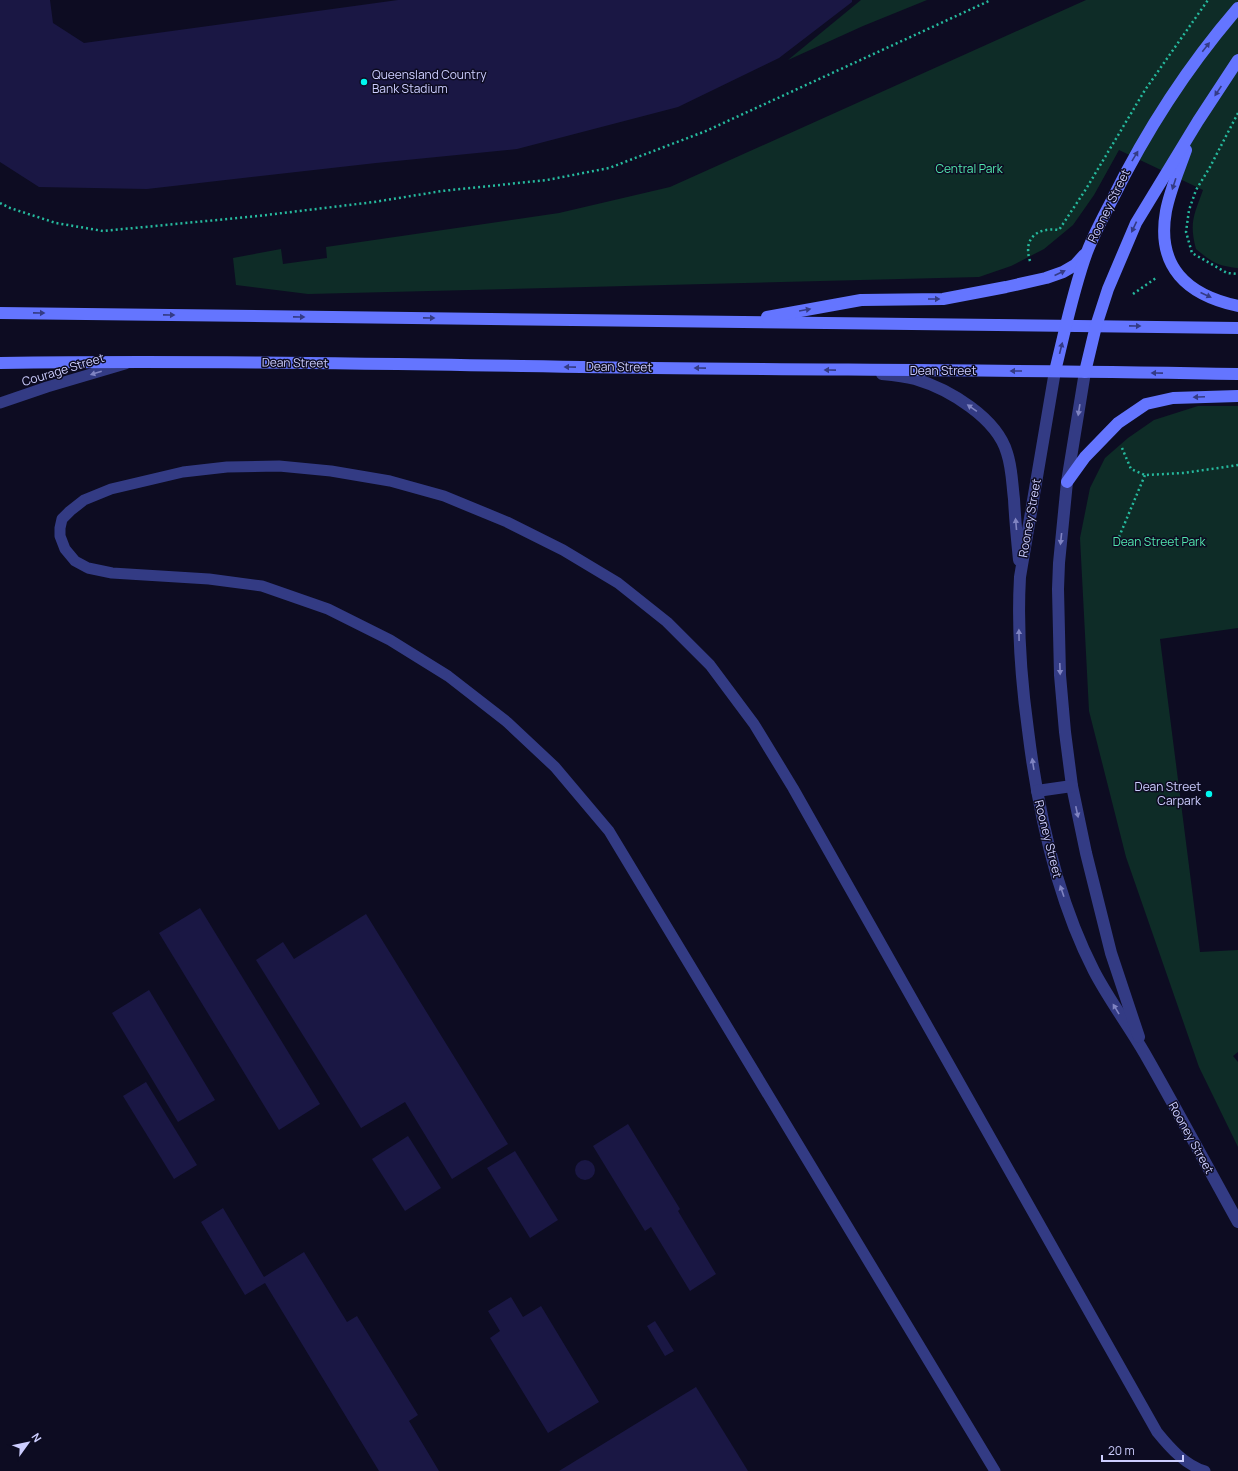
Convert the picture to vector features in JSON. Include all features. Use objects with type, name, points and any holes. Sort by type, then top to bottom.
[{"type":"main road","name":"Rooney Street","points":[[1055,371],[1074,292],[1089,248],[1126,170],[1165,104],[1189,69],[1238,8]]},
{"type":"main road","name":"Rooney Street","points":[[1085,372],[1096,326],[1108,289],[1136,223],[1198,121],[1238,60]]},
{"type":"main road","points":[[1198,121],[1175,180],[1166,212],[1165,234],[1167,252],[1176,272],[1192,288],[1216,299],[1238,306]]},
{"type":"main road","points":[[739,322],[861,300],[943,299],[1024,283],[1063,272],[1075,265],[1089,248]]},
{"type":"main road","points":[[0,313],[1238,328]]},
{"type":"main road","name":"Dean Street","points":[[0,363],[134,361],[1238,374]]},
{"type":"main road","points":[[1067,482],[1086,457],[1118,423],[1146,404],[1173,398],[1238,396]]},
{"type":"street","points":[[859,370],[901,376],[931,385],[970,407],[981,415],[992,427],[1002,440],[1011,467],[1020,577]]},
{"type":"street","name":"Rooney Street","points":[[1055,371],[1020,577],[1019,638],[1021,675],[1037,791],[1048,844],[1060,886],[1077,934],[1094,972],[1145,1053],[1238,1222]]},
{"type":"street","name":"Rooney Street","points":[[1085,372],[1067,482],[1059,563],[1058,596],[1060,675],[1065,732],[1072,786],[1088,861],[1111,953],[1145,1053]]},
{"type":"street","points":[[1037,791],[1072,786]]},
{"type":"lane","name":"Courage Street","points":[[0,403],[47,387],[134,361]]},
{"type":"lane","points":[[995,1471],[609,831],[555,767],[507,722],[448,676],[390,640],[328,608],[262,586],[208,578],[112,573],[88,568],[75,561],[66,549],[60,536],[62,519],[70,510],[84,500],[112,489],[183,472],[227,467],[279,466],[331,471],[390,481],[444,496],[507,522],[563,550],[618,583],[667,622],[710,665],[754,724],[793,788],[1158,1432],[1168,1446],[1184,1460],[1205,1471]]},
{"type":"path","points":[[0,203],[10,208],[56,223],[103,231],[258,216],[374,202],[442,191],[547,180],[610,168],[706,131],[991,0]]},
{"type":"path","points":[[1031,264],[1028,246],[1032,237],[1045,230],[1059,230],[1086,190],[1122,126],[1145,90],[1208,0]]},
{"type":"path","points":[[1238,113],[1210,167],[1196,190],[1189,210],[1186,232],[1192,253],[1227,273],[1238,274]]},
{"type":"path","points":[[1133,294],[1160,275]]},
{"type":"path","points":[[1119,442],[1131,468],[1145,475],[1184,473],[1238,465]]},
{"type":"path","points":[[1119,537],[1145,475]]},
{"type":"green space","points":[[861,0],[927,0],[863,26],[788,60]]},
{"type":"green space","name":"Central Park","points":[[1086,0],[1238,0],[1238,268],[1215,263],[1196,249],[1193,225],[1197,206],[1203,190],[1119,150],[1094,195],[1073,225],[1044,249],[1011,266],[979,277],[308,294],[236,285],[233,258],[281,249],[283,264],[327,258],[326,247],[559,213],[670,187]]},
{"type":"green space","name":"Dean Street Park","points":[[1198,406],[1238,406],[1238,628],[1160,639],[1200,952],[1238,950],[1238,1052],[1233,1056],[1238,1062],[1238,1147],[1199,1067],[1126,857],[1089,711],[1080,538],[1090,488],[1105,458],[1128,438],[1154,420]]},
{"type":"building","name":"Queensland Country Bank Stadium","points":[[0,0],[50,0],[53,23],[84,43],[398,0],[852,0],[852,2],[779,58],[678,107],[517,149],[376,163],[147,189],[39,187],[0,162]]},
{"type":"building","points":[[200,908],[320,1104],[279,1130],[159,933]]},
{"type":"building","points":[[366,914],[508,1144],[452,1179],[405,1102],[361,1128],[256,960],[283,942],[294,959]]},
{"type":"building","points":[[149,990],[215,1100],[178,1122],[112,1013]]},
{"type":"building","points":[[146,1082],[197,1165],[174,1179],[123,1096]]},
{"type":"building","points":[[628,1124],[680,1209],[678,1211],[716,1274],[690,1291],[651,1227],[645,1231],[593,1146]]},
{"type":"building","points":[[408,1136],[441,1188],[405,1211],[372,1159]]},
{"type":"building","points":[[515,1151],[558,1220],[530,1238],[487,1168]]},
{"type":"building","points":[[585,1160],[592,1163],[595,1170],[592,1177],[585,1180],[578,1177],[575,1170],[578,1163]]},
{"type":"building","points":[[223,1208],[264,1277],[304,1252],[347,1322],[357,1316],[418,1415],[409,1421],[439,1471],[379,1471],[265,1283],[245,1295],[201,1222]]},
{"type":"building","points":[[511,1297],[523,1317],[541,1306],[599,1402],[548,1433],[490,1338],[500,1331],[488,1311]]},
{"type":"building","points":[[655,1321],[674,1351],[665,1356],[647,1326]]},
{"type":"building","points":[[696,1387],[748,1471],[559,1471]]},
{"type":"place","name":"Queensland Country Bank Stadium","points":[[364,82]]},
{"type":"place","name":"Dean Street Carpark","points":[[1209,794]]}]
